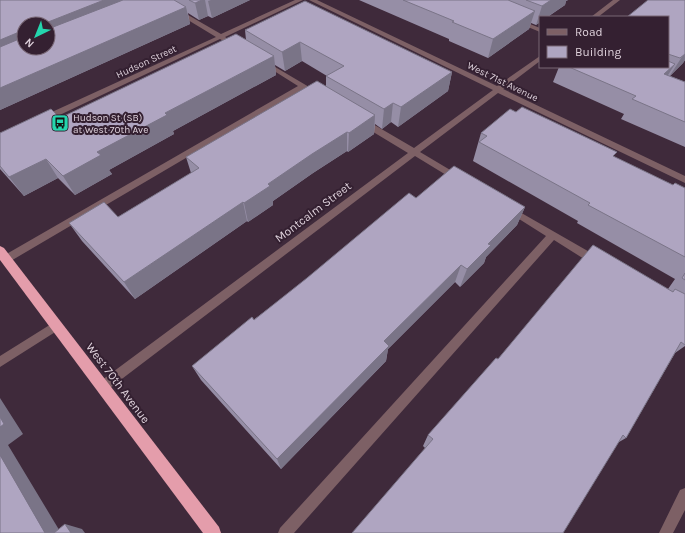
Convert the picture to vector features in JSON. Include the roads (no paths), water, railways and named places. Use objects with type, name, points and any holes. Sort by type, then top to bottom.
[{"type":"highway","name":"West 70th Avenue","points":[[3,255],[213,533]]},
{"type":"street","name":"Hudson Street","points":[[36,123],[300,0]]},
{"type":"street","name":"West 71st Avenue","points":[[312,0],[685,180]]},
{"type":"street","points":[[595,16],[617,0]]},
{"type":"street","points":[[157,1],[240,48]]},
{"type":"street","points":[[510,18],[539,30]]},
{"type":"street","name":"Montcalm Street","points":[[102,387],[539,59]]},
{"type":"street","points":[[259,60],[323,98]]},
{"type":"street","points":[[3,255],[302,86]]},
{"type":"street","points":[[356,118],[466,183]]},
{"type":"street","points":[[500,203],[606,267]]},
{"type":"street","points":[[285,533],[553,235]]},
{"type":"street","points":[[0,362],[56,326]]},
{"type":"street","points":[[666,533],[685,495]]},
{"type":"place","name":"Hudson St (SB) at West 70th Ave","points":[[60,123]]}]
